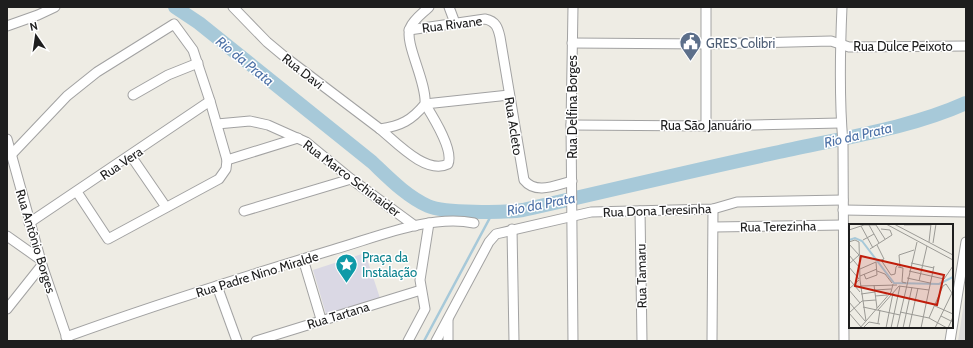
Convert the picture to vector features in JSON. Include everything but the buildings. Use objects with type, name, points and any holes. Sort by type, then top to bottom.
[{"type":"street","points":[[7,26],[55,7]]},
{"type":"street","name":"Rua Davi","points":[[233,7],[267,42],[285,57],[424,164],[444,166],[448,164],[450,160],[445,141],[425,104],[424,86],[410,40],[409,30]]},
{"type":"street","points":[[409,30],[416,19],[428,7]]},
{"type":"street","points":[[449,7],[455,23]]},
{"type":"street","name":"Rua Delfina Borges","points":[[573,7],[571,125],[573,341]]},
{"type":"street","points":[[706,7],[706,126]]},
{"type":"street","points":[[842,7],[840,44],[841,126],[843,143],[844,341]]},
{"type":"street","name":"Rua Rivane","points":[[409,30],[485,19],[494,23]]},
{"type":"street","name":"Rua Acleto","points":[[494,23],[499,33],[524,180],[531,187],[542,188],[572,185]]},
{"type":"street","points":[[11,155],[73,91],[97,72],[174,24],[188,41],[198,63],[218,124],[227,160],[226,169],[220,179],[110,238],[104,236],[77,192]]},
{"type":"street","name":"Rua Dulce Peixoto","points":[[572,43],[706,44],[831,42],[849,47],[966,46]]},
{"type":"street","points":[[133,95],[158,80],[198,63]]},
{"type":"street","points":[[380,129],[408,122],[425,104],[509,95]]},
{"type":"street","name":"Rua Vera","points":[[30,223],[131,156],[210,101]]},
{"type":"street","name":"Rua Marco Schinaider","points":[[218,124],[250,121],[268,125],[298,138],[316,150],[351,179],[415,226]]},
{"type":"street","name":"Rua Sāo Januário","points":[[571,125],[841,126]]},
{"type":"street","points":[[227,160],[298,138]]},
{"type":"street","name":"Rua Antônio Borges","points":[[7,139],[41,263],[67,339]]},
{"type":"street","points":[[131,156],[166,207]]},
{"type":"street","points":[[244,211],[351,179]]},
{"type":"street","name":"Rua Dona Teresinha","points":[[448,319],[489,242],[496,234],[512,229],[591,212],[713,209],[737,202],[843,200]]},
{"type":"street","points":[[712,341],[713,209]]},
{"type":"street","points":[[843,210],[966,212]]},
{"type":"street","name":"Rua Tamaru","points":[[640,211],[642,341]]},
{"type":"street","name":"Rua Padre Nino Miralde","points":[[67,339],[217,286],[415,226],[459,220],[474,223]]},
{"type":"street","points":[[408,341],[424,309],[420,290],[421,270],[428,224]]},
{"type":"street","name":"Rua Terezinha","points":[[714,227],[843,225]]},
{"type":"street","points":[[512,229],[514,341]]},
{"type":"street","points":[[7,236],[41,263],[7,309]]},
{"type":"street","points":[[953,322],[966,242]]},
{"type":"street","points":[[303,259],[321,319]]},
{"type":"street","points":[[217,286],[237,341]]},
{"type":"street","name":"Rua Tartana","points":[[256,341],[321,319],[420,290]]},
{"type":"street","points":[[436,341],[448,319]]},
{"type":"street","points":[[448,319],[448,341]]},
{"type":"street","points":[[950,341],[952,328]]},
{"type":"shaded area","name":"Praça da Instalação","points":[[365,253],[380,298],[326,314],[313,270]]},
{"type":"shaded area","points":[[966,290],[966,341],[958,341]]},
{"type":"waterway","name":"Rio da Prata","points":[[175,7],[199,23],[372,162],[405,192],[428,206],[447,210],[488,212],[523,210],[715,166],[874,132],[921,120],[966,103]]},
{"type":"waterway","points":[[424,341],[493,212]]},
{"type":"place","name":"GRES Colibri","points":[[690,62]]},
{"type":"place","name":"Praça da Instalação","points":[[346,284]]}]
